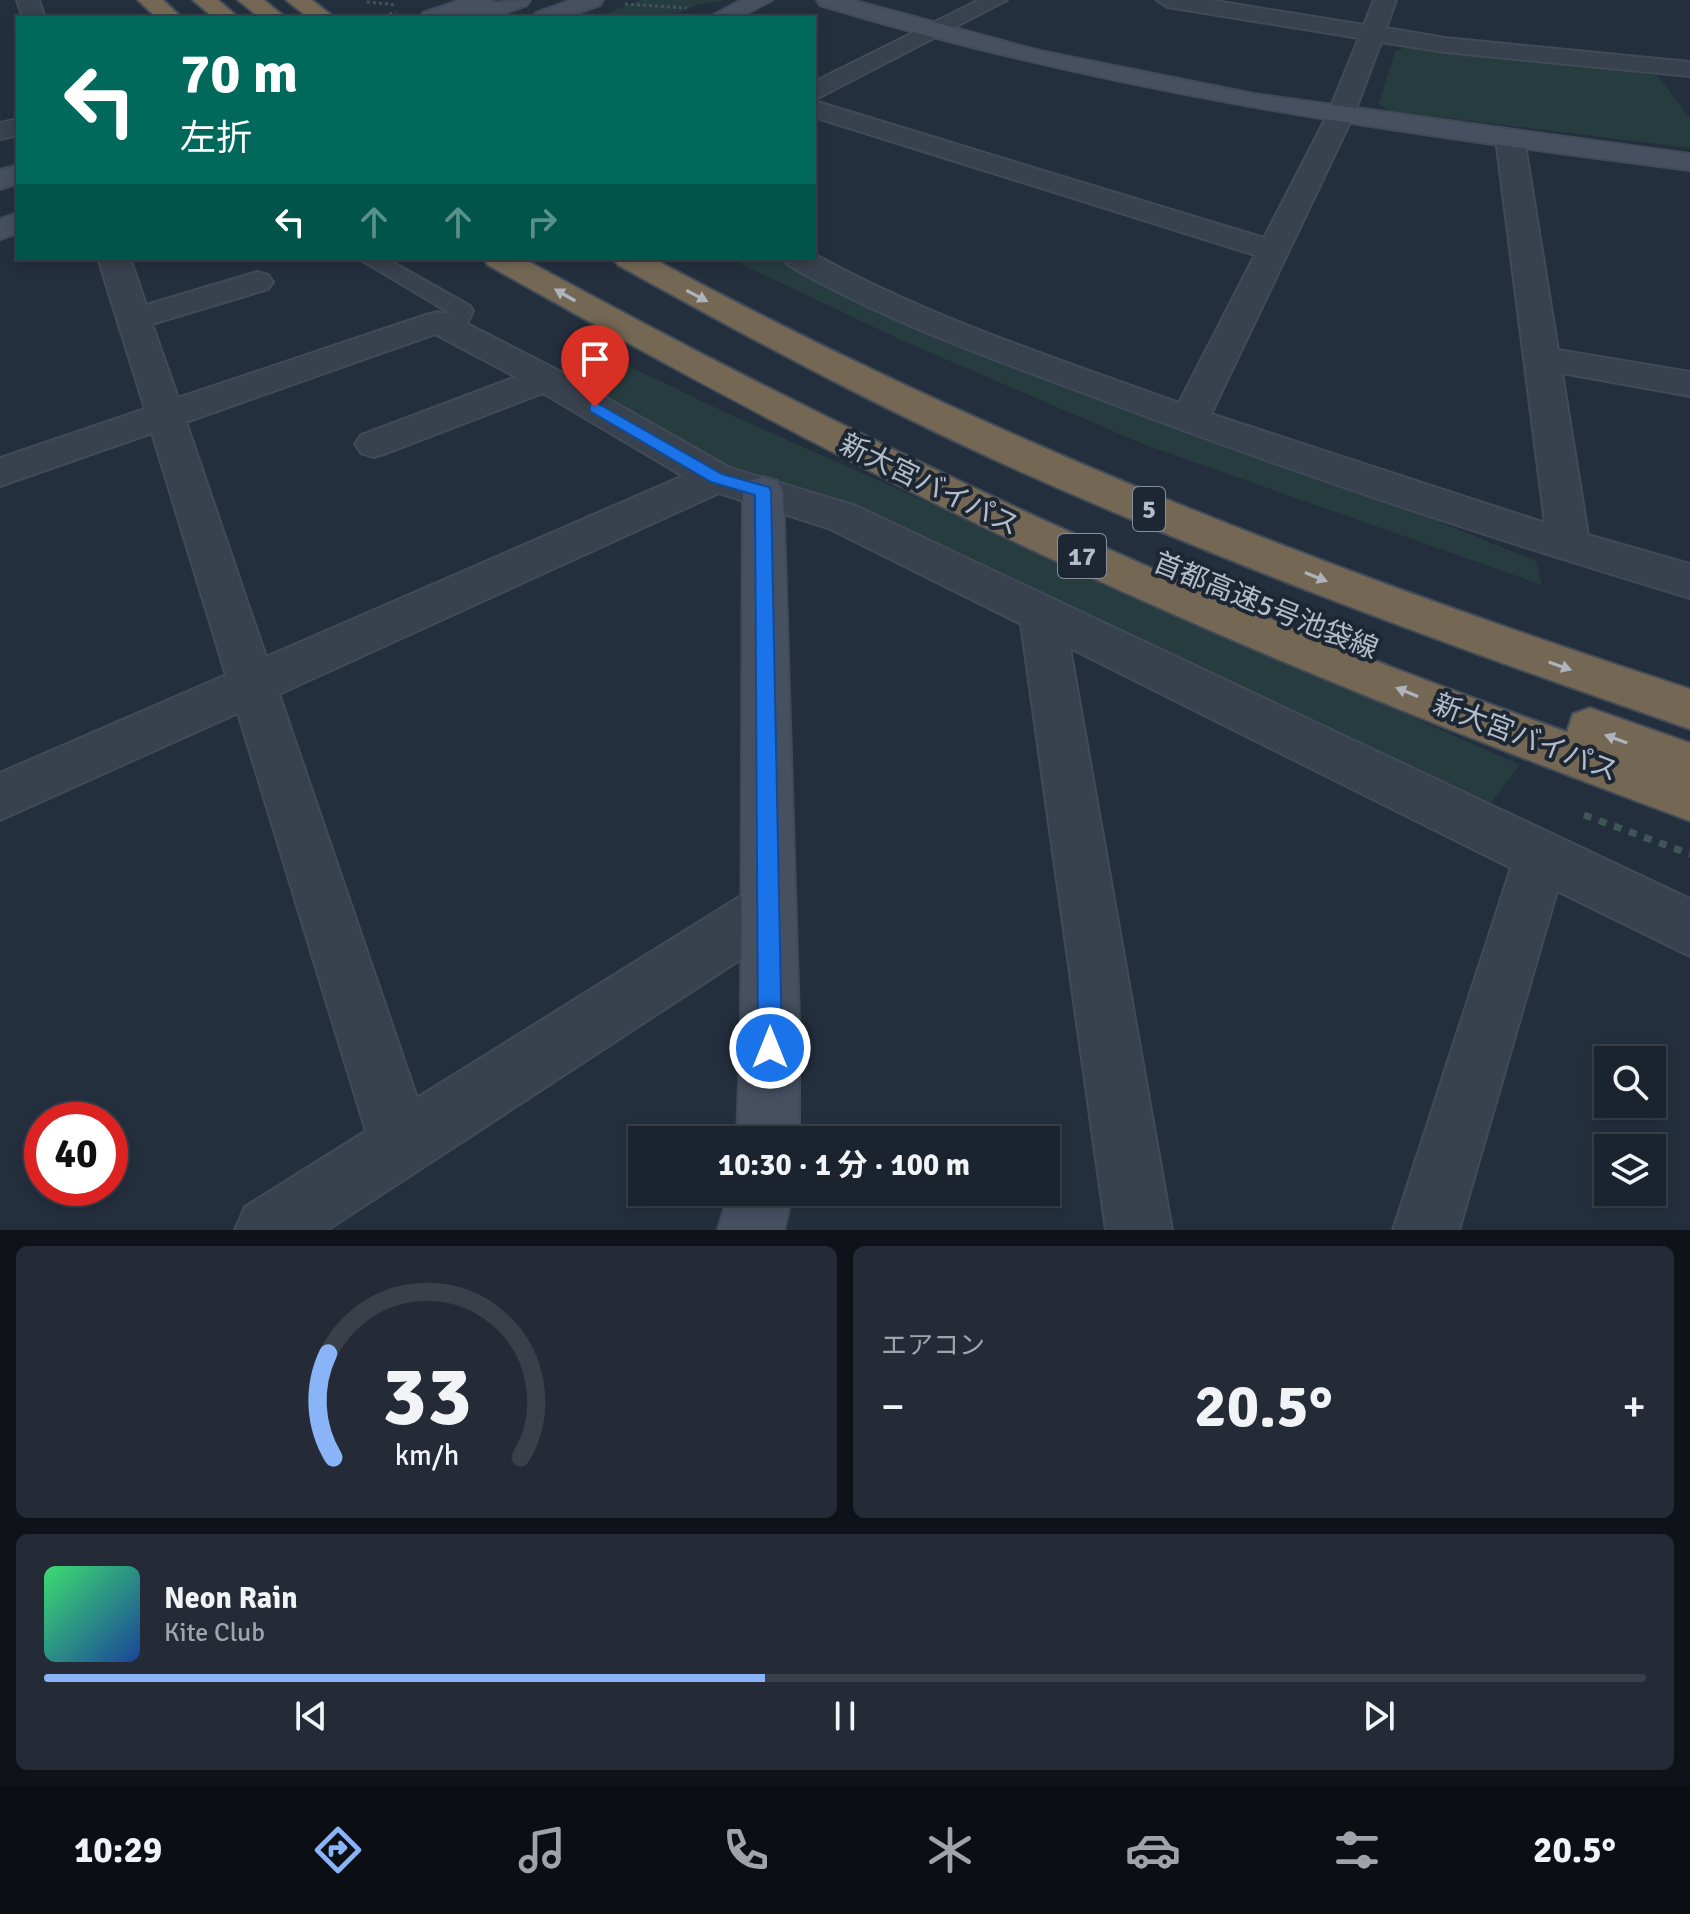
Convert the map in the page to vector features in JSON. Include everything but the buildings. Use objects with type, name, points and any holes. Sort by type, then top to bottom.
[{"type":"highway","points":[[149,0],[169,16]]},
{"type":"highway","points":[[204,0],[225,16]]},
{"type":"highway","points":[[249,0],[272,16]]},
{"type":"highway","points":[[297,0],[321,16]]},
{"type":"highway","name":"新大宮バイパス","points":[[502,260],[617,326],[863,454],[1031,533],[1329,660],[1690,798]]},
{"type":"highway","name":"首都高速5号池袋線","points":[[561,260],[738,363],[1028,506],[1336,634],[1690,765]]},
{"type":"highway","name":"首都高速5号池袋線","points":[[633,260],[869,386],[1086,482],[1339,586],[1690,709]]},
{"type":"highway","points":[[688,260],[877,361],[1070,452],[1347,560],[1690,678]]},
{"type":"street","points":[[437,16],[482,0]]},
{"type":"street","points":[[475,16],[519,0]]},
{"type":"street","points":[[498,16],[542,0]]},
{"type":"street","points":[[549,16],[592,0]]},
{"type":"street","points":[[724,16],[761,0]]},
{"type":"street","points":[[828,0],[934,32],[1124,77],[1341,114],[1690,162]]},
{"type":"street","points":[[816,91],[996,0]]},
{"type":"street","points":[[1168,0],[1372,35],[1664,67],[1686,79]]},
{"type":"street","points":[[1189,420],[1341,114],[1385,0]]},
{"type":"street","points":[[816,110],[1273,251]]},
{"type":"street","points":[[1510,139],[1569,546]]},
{"type":"street","points":[[115,260],[402,1145]]},
{"type":"street","points":[[802,260],[842,284],[894,307],[1189,420],[1373,485],[1690,581]]},
{"type":"street","points":[[134,319],[257,282]]},
{"type":"street","points":[[0,472],[438,322],[740,485],[842,517],[1690,928]]},
{"type":"street","points":[[1541,358],[1690,384]]},
{"type":"street","points":[[374,444],[546,379]]},
{"type":"street","points":[[0,797],[253,684],[740,485]]},
{"type":"street","points":[[740,485],[768,910],[768,1126]]},
{"type":"street","points":[[1042,615],[1139,1230]]},
{"type":"street","points":[[1426,1230],[1541,855]]},
{"type":"street","points":[[268,1230],[768,910]]},
{"type":"street","points":[[751,1230],[757,1206]]},
{"type":"lane","points":[[373,260],[462,311],[454,330]]},
{"type":"path","points":[[367,2],[405,5]]},
{"type":"path","points":[[624,4],[688,8]]},
{"type":"green space","points":[[641,0],[725,0],[697,5],[671,16],[599,16]]},
{"type":"green space","points":[[1408,47],[1656,74],[1690,118],[1690,148],[1390,111],[1379,104],[1395,51]]},
{"type":"green space","points":[[732,260],[793,260],[1536,561],[1542,585],[1143,444],[901,340]]},
{"type":"green space","points":[[612,358],[731,415],[1520,765],[1483,813],[717,469],[579,381]]},
{"type":"route","points":[[595,407],[716,478],[763,491],[770,1048]]}]
